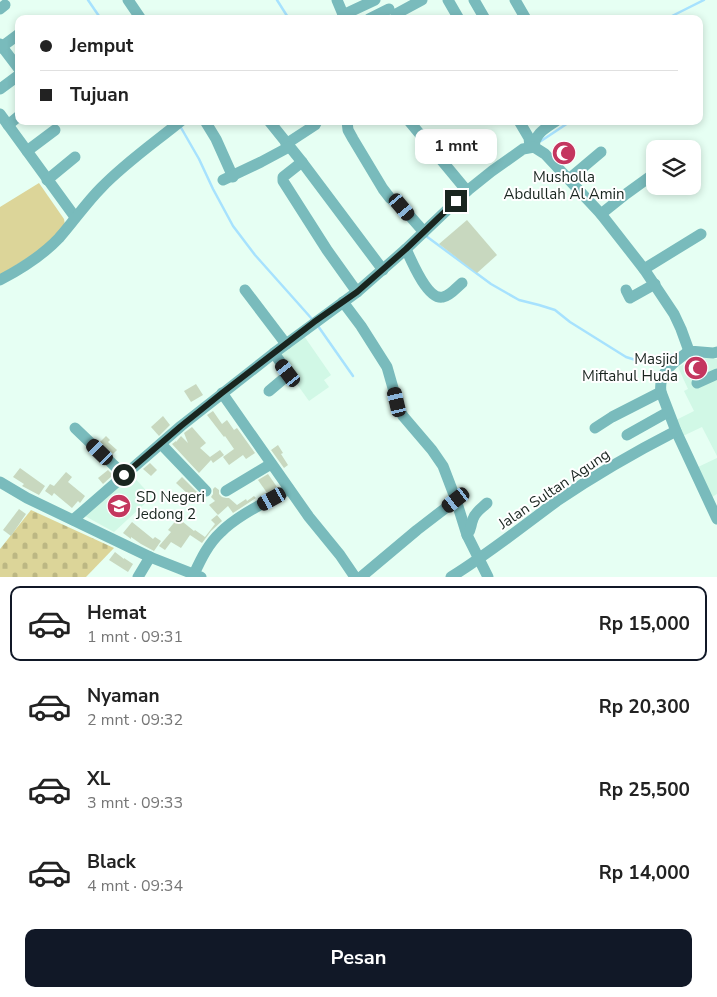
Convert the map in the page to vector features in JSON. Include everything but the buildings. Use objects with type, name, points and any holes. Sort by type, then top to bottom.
[{"type":"street","points":[[128,0],[138,15]]},
{"type":"street","points":[[337,0],[343,15]]},
{"type":"street","points":[[349,15],[375,0]]},
{"type":"street","points":[[380,15],[422,0]]},
{"type":"street","points":[[448,0],[457,15]]},
{"type":"street","points":[[474,0],[483,15]]},
{"type":"street","points":[[515,0],[524,15]]},
{"type":"street","points":[[15,37],[1,46],[15,64]]},
{"type":"street","points":[[0,89],[15,78]]},
{"type":"street","points":[[0,114],[73,220]]},
{"type":"street","points":[[8,125],[15,119]]},
{"type":"street","points":[[0,280],[15,272],[47,249],[108,181],[175,125]]},
{"type":"street","points":[[207,125],[216,139],[228,178],[287,145],[315,125]]},
{"type":"street","points":[[272,125],[383,270]]},
{"type":"street","points":[[347,125],[353,139],[390,198],[402,207],[424,232]]},
{"type":"street","points":[[412,125],[468,191]]},
{"type":"street","points":[[521,125],[532,147]]},
{"type":"street","points":[[532,147],[538,134],[547,125]]},
{"type":"street","points":[[27,151],[56,130]]},
{"type":"street","points":[[73,520],[222,393],[357,292],[468,191],[524,148],[532,147],[545,154],[601,214],[644,269],[674,314],[689,351]]},
{"type":"street","points":[[568,179],[601,152]]},
{"type":"street","points":[[47,180],[75,157]]},
{"type":"street","points":[[302,162],[282,179],[327,250],[357,292]]},
{"type":"street","points":[[31,168],[73,220]]},
{"type":"street","points":[[601,214],[646,180]]},
{"type":"street","points":[[644,269],[701,234]]},
{"type":"street","points":[[406,249],[418,276],[436,297],[446,296],[462,283]]},
{"type":"street","points":[[626,298],[654,284]]},
{"type":"street","points":[[245,290],[286,344]]},
{"type":"street","points":[[343,302],[384,361],[391,377],[398,409],[402,416],[432,450],[443,466],[467,535],[488,577]]},
{"type":"street","points":[[689,351],[716,356]]},
{"type":"street","points":[[689,351],[666,370],[660,386],[676,431],[717,519]]},
{"type":"street","points":[[269,391],[288,376],[288,373],[274,353]]},
{"type":"street","points":[[697,383],[717,374]]},
{"type":"street","points":[[595,428],[612,416],[661,392]]},
{"type":"street","points":[[222,393],[271,464],[355,577]]},
{"type":"street","points":[[627,435],[668,412]]},
{"type":"street","points":[[75,428],[124,475]]},
{"type":"street","name":"Jalan Sultan Agung","points":[[458,575],[580,486],[606,469],[676,431]]},
{"type":"street","points":[[161,444],[206,491]]},
{"type":"street","points":[[226,491],[271,464]]},
{"type":"street","points":[[0,482],[27,498],[73,520],[197,576],[202,556],[221,532],[247,513],[290,489]]},
{"type":"street","points":[[361,577],[456,500]]},
{"type":"street","points":[[467,535],[471,530],[476,513],[487,503]]},
{"type":"street","points":[[138,577],[150,556]]},
{"type":"shaded area","points":[[304,336],[331,375],[324,380],[329,387],[309,401],[277,356]]},
{"type":"shaded area","points":[[694,355],[717,359],[717,456],[702,427],[683,436],[676,420],[694,411],[684,391],[688,389],[678,367],[687,363],[686,358]]},
{"type":"shaded area","points":[[717,458],[717,494],[712,497],[698,467]]},
{"type":"shaded area","name":"SD Negeri Jedong 2","points":[[131,474],[152,497],[114,532],[85,516]]},
{"type":"green space","points":[[39,183],[64,219],[65,225],[42,249],[0,275],[0,207]]},
{"type":"green space","points":[[31,510],[114,548],[86,577],[0,577],[0,549]]},
{"type":"waterway","points":[[88,0],[98,15]]},
{"type":"waterway","points":[[277,0],[286,15]]},
{"type":"waterway","points":[[674,15],[704,0]]},
{"type":"waterway","points":[[541,141],[565,125]]},
{"type":"waterway","points":[[180,126],[233,226],[255,255],[312,319]]},
{"type":"waterway","points":[[426,236],[491,284],[519,300],[555,310],[570,322],[626,357],[642,362],[678,354]]},
{"type":"waterway","points":[[318,326],[353,376]]},
{"type":"place","name":"Musholla Abdullah Al Amin","points":[[564,153]]},
{"type":"place","name":"Masjid Miftahul Huda","points":[[696,368]]},
{"type":"place","name":"SD Negeri Jedong 2","points":[[119,506]]},
{"type":"route","points":[[124,475],[222,393],[314,322],[357,292],[406,249],[456,201]]}]
